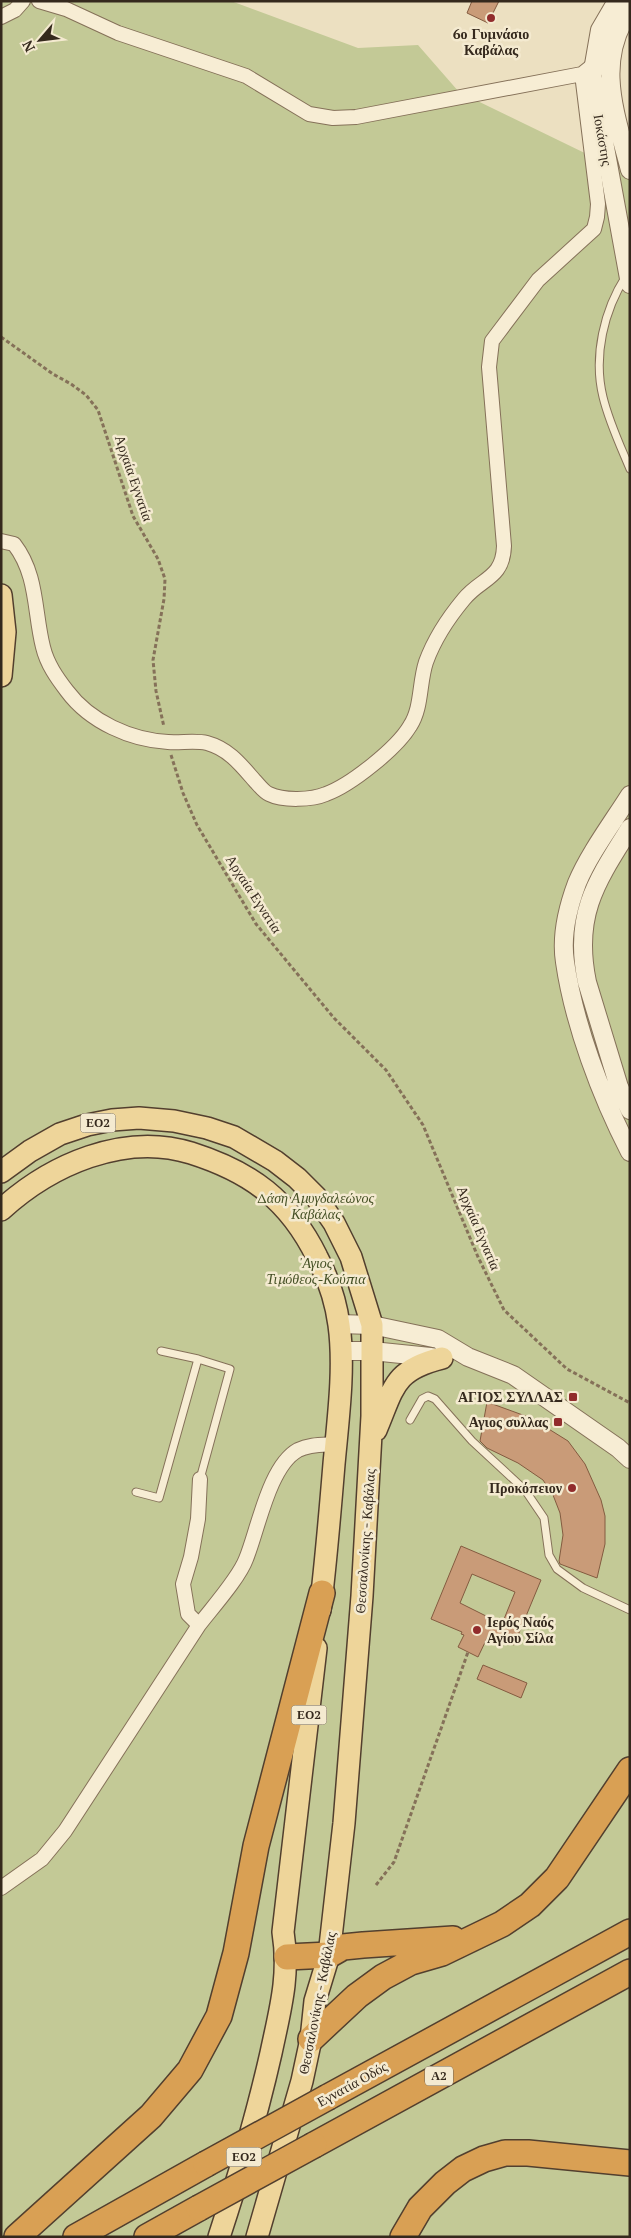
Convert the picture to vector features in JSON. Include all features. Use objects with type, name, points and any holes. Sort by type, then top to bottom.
[{"type":"highway","points":[[17,2237],[152,2116],[190,2070],[219,2016],[236,1953],[256,1846],[322,1593]]},
{"type":"highway","points":[[311,2039],[339,2015],[357,1996],[383,1977],[411,1962],[442,1953],[502,1924],[530,1905],[557,1878],[630,1770]]},
{"type":"highway","points":[[544,1979],[630,1916]]},
{"type":"highway","name":"Εγνατία Οδός","points":[[76,2237],[328,2096],[630,1932]]},
{"type":"highway","points":[[287,1957],[329,1955],[343,1947],[470,1938]]},
{"type":"highway","name":"Α2","points":[[147,2237],[630,1972]]},
{"type":"highway","points":[[563,2008],[630,1986]]},
{"type":"highway","points":[[403,2237],[420,2208],[445,2183],[463,2169],[484,2159],[505,2153],[528,2153],[630,2163]]},
{"type":"main road","points":[[1,595],[5,632],[1,676]]},
{"type":"main road","name":"Θεσσαλονίκης - Καβάλας","points":[[1,1172],[30,1151],[60,1134],[87,1125],[112,1120],[140,1118],[174,1121],[234,1137],[275,1161],[298,1178],[316,1197],[334,1223],[351,1257],[372,1325],[370,1450],[344,1823],[329,1955],[315,2000],[311,2039],[302,2081],[257,2237]]},
{"type":"main road","name":"ΕΟ2","points":[[1,1210],[28,1188],[56,1171],[103,1152],[159,1146],[211,1159],[258,1183],[277,1198],[295,1219],[309,1240],[324,1270],[339,1324],[340,1351],[336,1444],[322,1593],[283,1932],[287,1957],[283,1998],[254,2126],[218,2237]]},
{"type":"main road","points":[[370,1450],[391,1394],[403,1375],[413,1367],[442,1358]]},
{"type":"street","points":[[1,17],[15,10],[23,1]]},
{"type":"street","points":[[1,541],[14,544],[20,552],[34,588],[45,654],[56,677],[87,712],[113,728],[150,740],[168,742],[199,741],[215,745],[239,761],[267,794],[287,798],[315,797],[327,794],[350,781],[395,745],[410,726],[417,710],[424,667],[434,646],[465,598],[497,570],[504,554],[489,367],[492,341],[538,280],[590,234],[596,223],[598,204],[587,70],[356,117],[333,118],[309,114],[246,76],[136,39],[66,9],[39,1]]},
{"type":"street","name":"Ιοκάστης","points":[[617,1],[600,30],[587,70],[594,90],[629,277]]},
{"type":"street","name":"Ιοκάστης","points":[[630,10],[616,33],[611,51],[609,77],[630,170]]},
{"type":"street","points":[[630,795],[578,881],[568,918],[565,949],[569,980],[588,1051],[607,1105],[630,1152]]},
{"type":"street","points":[[630,828],[590,896],[584,923],[583,939],[587,982],[619,1087],[630,1110]]},
{"type":"street","points":[[339,1324],[372,1325],[430,1336],[450,1345],[468,1357],[512,1375],[626,1453]]},
{"type":"street","points":[[340,1351],[372,1351],[442,1358],[468,1357]]},
{"type":"street","points":[[1,1888],[42,1859],[65,1830],[199,1625],[245,1561],[260,1513],[283,1463],[289,1456],[306,1447],[336,1444]]},
{"type":"street","points":[[199,1625],[188,1614],[183,1584],[191,1558],[198,1519],[200,1479]]},
{"type":"lane","points":[[629,277],[614,296],[607,316],[599,358],[602,396],[630,469]]},
{"type":"lane","points":[[161,1351],[198,1359],[230,1369],[200,1479]]},
{"type":"lane","points":[[136,1492],[159,1498],[198,1359]]},
{"type":"lane","points":[[410,1420],[422,1399],[428,1396],[435,1399],[472,1441],[525,1490],[544,1518],[549,1556],[557,1570],[583,1588],[630,1610]]},
{"type":"path","name":"Αρχαία Εγνατία","points":[[1,337],[52,374],[86,394],[98,410],[134,516],[158,559],[165,579],[164,600],[154,645],[153,667],[156,691],[168,742],[183,793],[193,818],[256,924],[334,1018],[386,1070],[423,1125],[478,1257],[504,1310],[567,1369],[630,1403]]},
{"type":"path","points":[[376,1884],[394,1862],[468,1652]]},
{"type":"green space","name":"'Αγιος Τιμόθεος-Κούπια","points":[[1,1],[231,1],[358,48],[418,45],[459,92],[630,175],[630,2237],[1,2237]]},
{"type":"building","points":[[472,1],[499,1],[488,23],[467,13]]},
{"type":"building","name":"Προκόπειον","points":[[487,1402],[531,1418],[568,1441],[585,1464],[601,1500],[605,1516],[605,1544],[597,1578],[560,1564],[563,1535],[560,1513],[553,1495],[543,1480],[518,1463],[487,1448],[480,1441]]},
{"type":"building","points":[[461,1546],[541,1580],[514,1645],[489,1634],[478,1657],[458,1647],[464,1635],[461,1634],[462,1632],[431,1619]],"holes":[[[472,1574],[515,1592],[502,1624],[460,1603]]]},
{"type":"building","points":[[483,1665],[527,1683],[521,1698],[477,1679]]},
{"type":"place","name":"6ο Γυμνάσιο Καβάλας","points":[[491,18]]},
{"type":"place","name":"ΑΓΙΟΣ ΣΥΛΛΑΣ","points":[[573,1397]]},
{"type":"place","name":"Αγιος συλλας","points":[[558,1422]]},
{"type":"place","name":"Προκόπειον","points":[[572,1488]]},
{"type":"place","name":"Ιερός Ναός Αγίου Σίλα","points":[[477,1630]]},
{"type":"park label","name":"Δάση Αμυγδαλεώνος Καβάλας","points":[[316,1206]]}]
